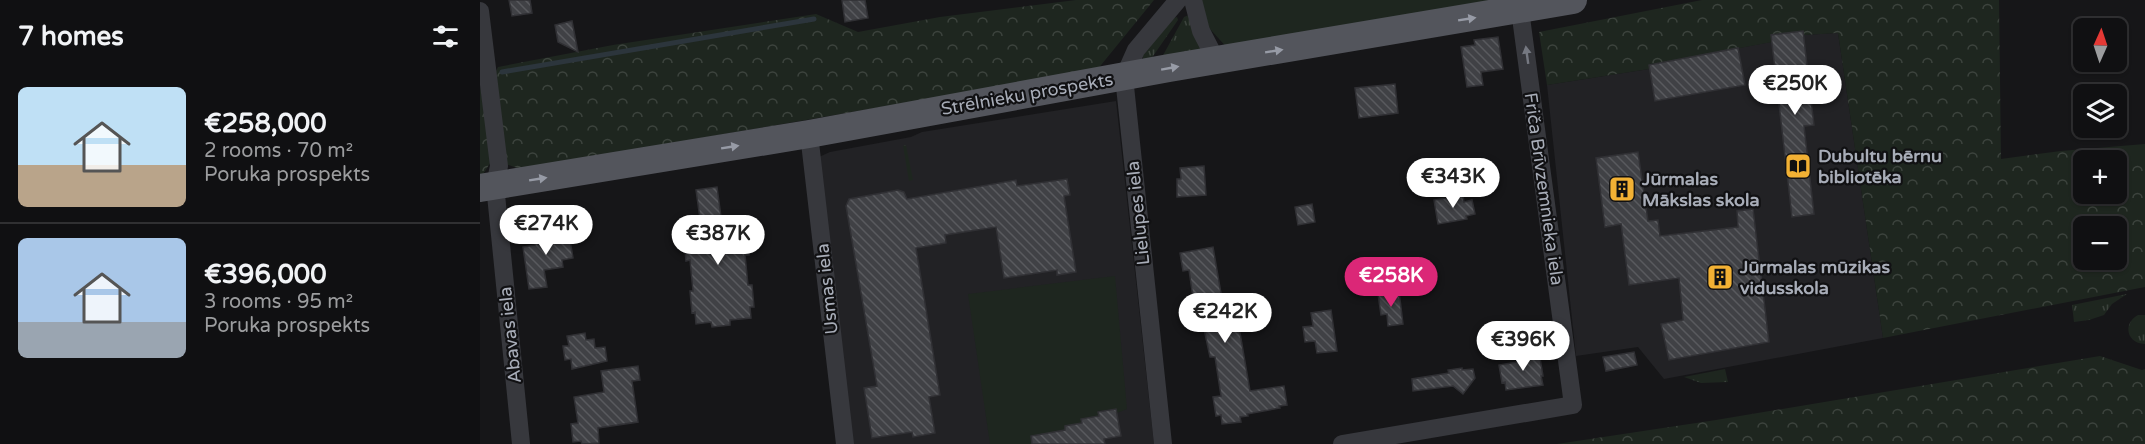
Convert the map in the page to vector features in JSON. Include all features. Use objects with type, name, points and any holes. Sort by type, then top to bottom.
[{"type":"main road","name":"Strēlnieku prospekts","points":[[488,187],[809,134],[1216,60],[1573,0]]},
{"type":"street","points":[[1124,77],[1136,50],[1178,0]]},
{"type":"street","points":[[1193,0],[1201,31],[1216,60]]},
{"type":"street","name":"Friča Brīvzemnieka iela","points":[[1342,444],[1573,405],[1520,10]]},
{"type":"street","name":"Abavas iela","points":[[480,11],[499,166],[488,187],[521,444]]},
{"type":"street","name":"Lielupes iela","points":[[1124,77],[1163,444]]},
{"type":"street","name":"Usmas iela","points":[[809,134],[845,444]]},
{"type":"shaded area","points":[[1803,31],[1804,35],[1838,33],[1883,338],[1664,379],[1638,347],[1576,356],[1547,85],[1649,69],[1648,65],[1771,42],[1771,35]]},
{"type":"shaded area","points":[[1116,101],[1154,444],[849,444],[819,157],[830,152],[911,137],[922,132]]},
{"type":"green space","points":[[1076,0],[1154,0],[1097,70],[520,169],[506,164],[495,73],[498,67],[613,45],[816,14],[858,32],[940,17]]},
{"type":"green space","points":[[1201,0],[1522,0],[1230,51],[1209,28]]},
{"type":"green space","points":[[1702,0],[1999,0],[2001,159],[2061,151],[2073,150],[2145,144],[2145,287],[1883,338],[1838,33],[1804,35],[1803,31],[1771,35],[1772,42],[1649,65],[1649,69],[1547,85],[1539,32]]},
{"type":"green space","points":[[1189,15],[1202,49],[1161,59],[1184,17]]},
{"type":"green space","points":[[1177,17],[1178,20],[1149,62],[1143,63],[1143,54]]},
{"type":"green space","points":[[480,86],[492,160],[480,177]]},
{"type":"green space","points":[[906,145],[913,180],[909,181],[903,146]]},
{"type":"green space","points":[[1115,276],[1127,409],[1117,413],[1116,409],[1098,411],[1099,416],[1081,419],[1082,423],[1065,426],[1065,430],[1032,444],[990,444],[968,294]]},
{"type":"green space","points":[[2127,294],[2112,304],[2104,315],[2074,322],[2072,305]]},
{"type":"green space","points":[[2138,315],[2145,315],[2145,344],[2134,341],[2129,333],[2130,323]]},
{"type":"green space","points":[[2100,356],[2145,369],[2145,444],[1557,444],[1716,420]]},
{"type":"green space","points":[[1725,369],[1728,382],[1701,383],[1684,377]]},
{"type":"building","points":[[509,0],[530,0],[532,13],[512,16]]},
{"type":"building","points":[[842,0],[865,0],[868,18],[845,22]]},
{"type":"building","points":[[572,21],[578,52],[558,42],[555,25]]},
{"type":"building","points":[[1803,31],[1814,125],[1804,126],[1814,214],[1792,217],[1771,35]]},
{"type":"building","points":[[1498,37],[1503,69],[1481,72],[1483,85],[1467,87],[1461,47],[1475,45],[1474,40]]},
{"type":"building","points":[[1738,48],[1745,85],[1655,101],[1649,65]]},
{"type":"building","points":[[1395,84],[1398,113],[1359,118],[1355,88]]},
{"type":"building","name":"Jūrmalas mūzikas vidusskola","points":[[1638,152],[1648,221],[1658,220],[1660,236],[1738,227],[1737,211],[1753,209],[1769,342],[1669,360],[1661,324],[1683,320],[1679,278],[1629,285],[1621,224],[1605,227],[1596,158]]},
{"type":"building","points":[[1204,166],[1206,195],[1177,197],[1177,179],[1181,179],[1180,168]]},
{"type":"building","points":[[1067,179],[1070,195],[1064,196],[1076,272],[1057,275],[1057,270],[1004,278],[996,227],[945,235],[946,243],[916,248],[940,395],[929,397],[935,433],[913,437],[912,432],[872,438],[864,388],[877,386],[846,206],[849,199],[898,190],[904,192],[907,199],[1016,180],[1017,186]]},
{"type":"building","points":[[717,187],[722,224],[742,222],[743,233],[746,233],[749,255],[745,255],[748,285],[752,285],[754,307],[750,307],[751,318],[730,320],[730,325],[712,327],[711,322],[696,324],[695,312],[692,313],[690,291],[693,291],[690,260],[686,261],[684,239],[688,239],[687,227],[701,226],[696,190]]},
{"type":"building","points":[[1463,195],[1464,202],[1472,200],[1475,214],[1466,216],[1467,219],[1438,224],[1434,200]]},
{"type":"building","points":[[1312,204],[1315,222],[1298,225],[1295,207]]},
{"type":"building","points":[[559,227],[561,235],[569,234],[573,258],[562,260],[563,267],[544,270],[547,287],[529,289],[523,247],[535,245],[534,239],[542,238],[541,230]]},
{"type":"building","points":[[1213,247],[1223,305],[1228,304],[1232,328],[1239,327],[1250,391],[1284,386],[1287,405],[1247,414],[1248,416],[1240,417],[1241,422],[1222,424],[1221,415],[1216,416],[1213,397],[1221,396],[1215,357],[1210,357],[1200,310],[1195,311],[1189,270],[1183,271],[1180,253]]},
{"type":"building","points":[[1399,291],[1403,324],[1388,326],[1387,314],[1381,315],[1378,294]]},
{"type":"building","points":[[1331,310],[1337,351],[1317,353],[1315,341],[1305,342],[1303,327],[1313,326],[1311,313]]},
{"type":"building","points":[[585,333],[586,340],[594,339],[595,348],[605,347],[607,361],[572,369],[571,359],[565,360],[563,346],[569,346],[567,336]]},
{"type":"building","points":[[1539,352],[1543,385],[1506,390],[1505,382],[1502,383],[1499,365],[1517,362],[1516,355]]},
{"type":"building","points":[[1634,352],[1637,365],[1606,371],[1603,357]]},
{"type":"building","points":[[638,366],[640,380],[632,381],[638,422],[598,428],[599,443],[573,442],[571,424],[578,423],[574,397],[604,392],[601,371]]},
{"type":"building","points":[[1462,368],[1462,370],[1473,369],[1475,378],[1463,394],[1453,386],[1413,391],[1412,379],[1449,373],[1448,370]]},
{"type":"building","points":[[1116,409],[1121,436],[1104,439],[1105,444],[1032,444],[1031,436],[1065,430],[1065,426],[1082,423],[1081,419],[1099,416],[1098,412]]},
{"type":"waterway","points":[[502,72],[814,19]]},
{"type":"place","name":"Dubultu bērnu bibliotēka","points":[[1798,166]]},
{"type":"place","name":"Jūrmalas Mākslas skola","points":[[1622,189]]},
{"type":"place","name":"Jūrmalas mūzikas vidusskola","points":[[1720,277]]}]
